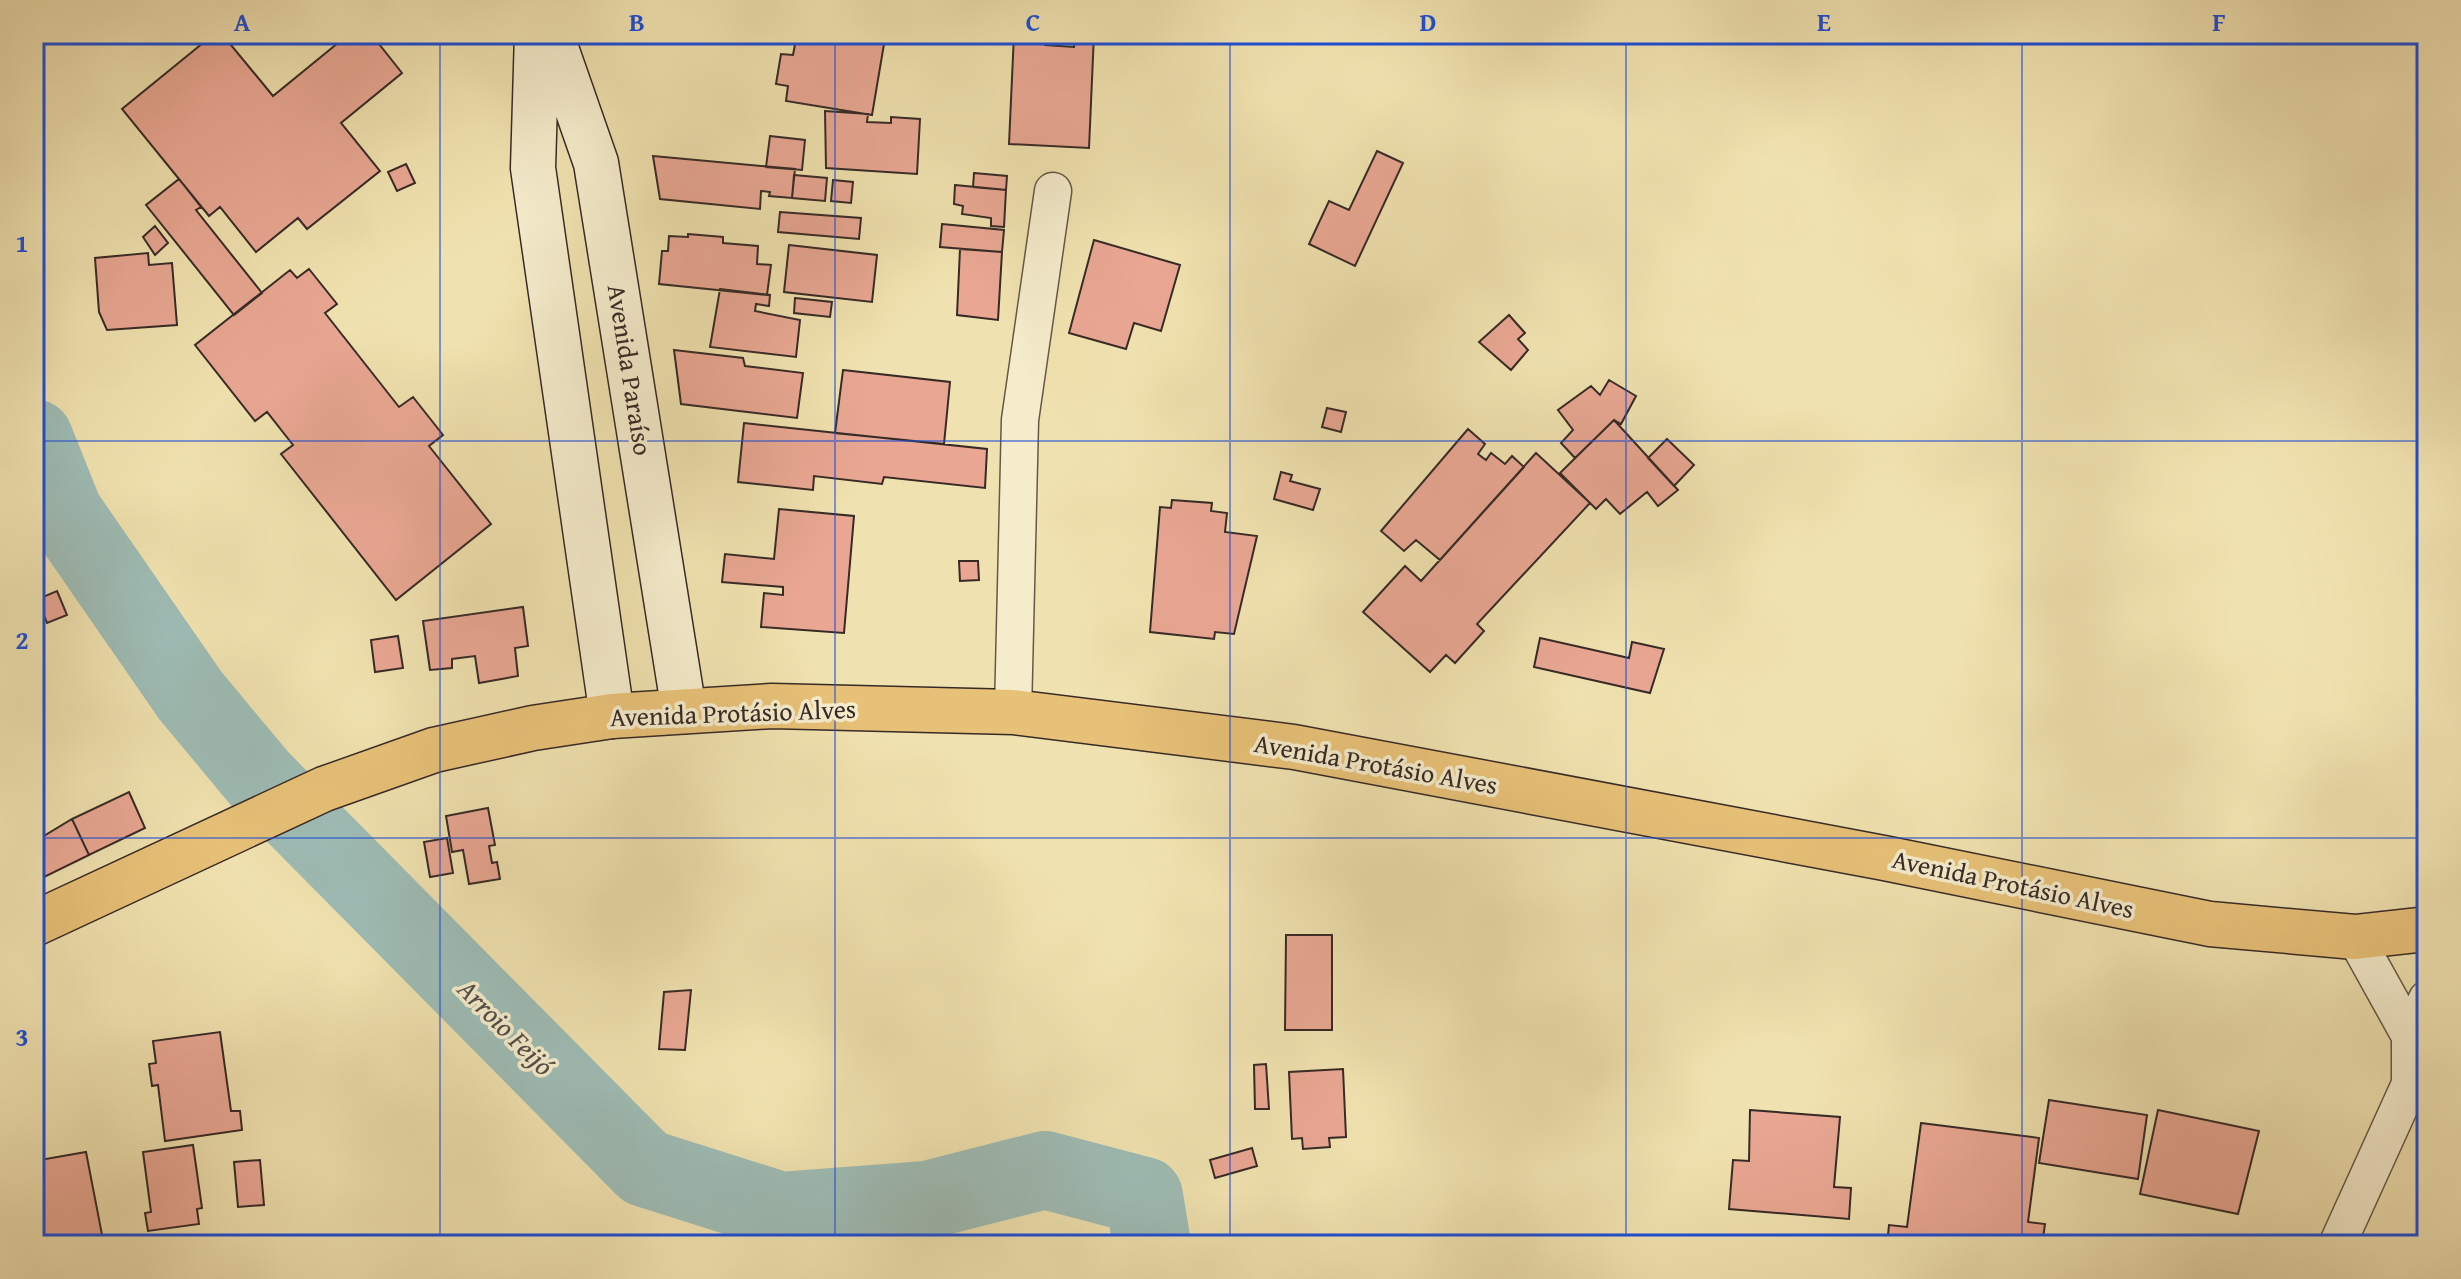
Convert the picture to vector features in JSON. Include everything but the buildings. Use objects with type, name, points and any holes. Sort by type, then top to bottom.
[{"type":"main road","points":[[537,34],[533,168],[612,716]]},
{"type":"main road","name":"Avenida Paraíso","points":[[551,34],[596,163],[684,711]]},
{"type":"main road","name":"Avenida Protásio Alves","points":[[34,924],[256,818],[324,789],[434,750],[533,728],[612,716],[772,706],[1013,712],[1294,747],[1868,855],[2210,924],[2355,937],[2427,929]]},
{"type":"street","points":[[1013,712],[1020,420],[1053,191]]},
{"type":"street","points":[[2355,937],[2410,1036]]},
{"type":"street","points":[[2337,1245],[2410,1084],[2410,1036],[2427,999]]},
{"type":"waterway","name":"Arroio Feijó","points":[[34,438],[64,513],[190,695],[259,778],[645,1168],[781,1211],[927,1200],[1045,1170],[1144,1196],[1152,1245]]}]
